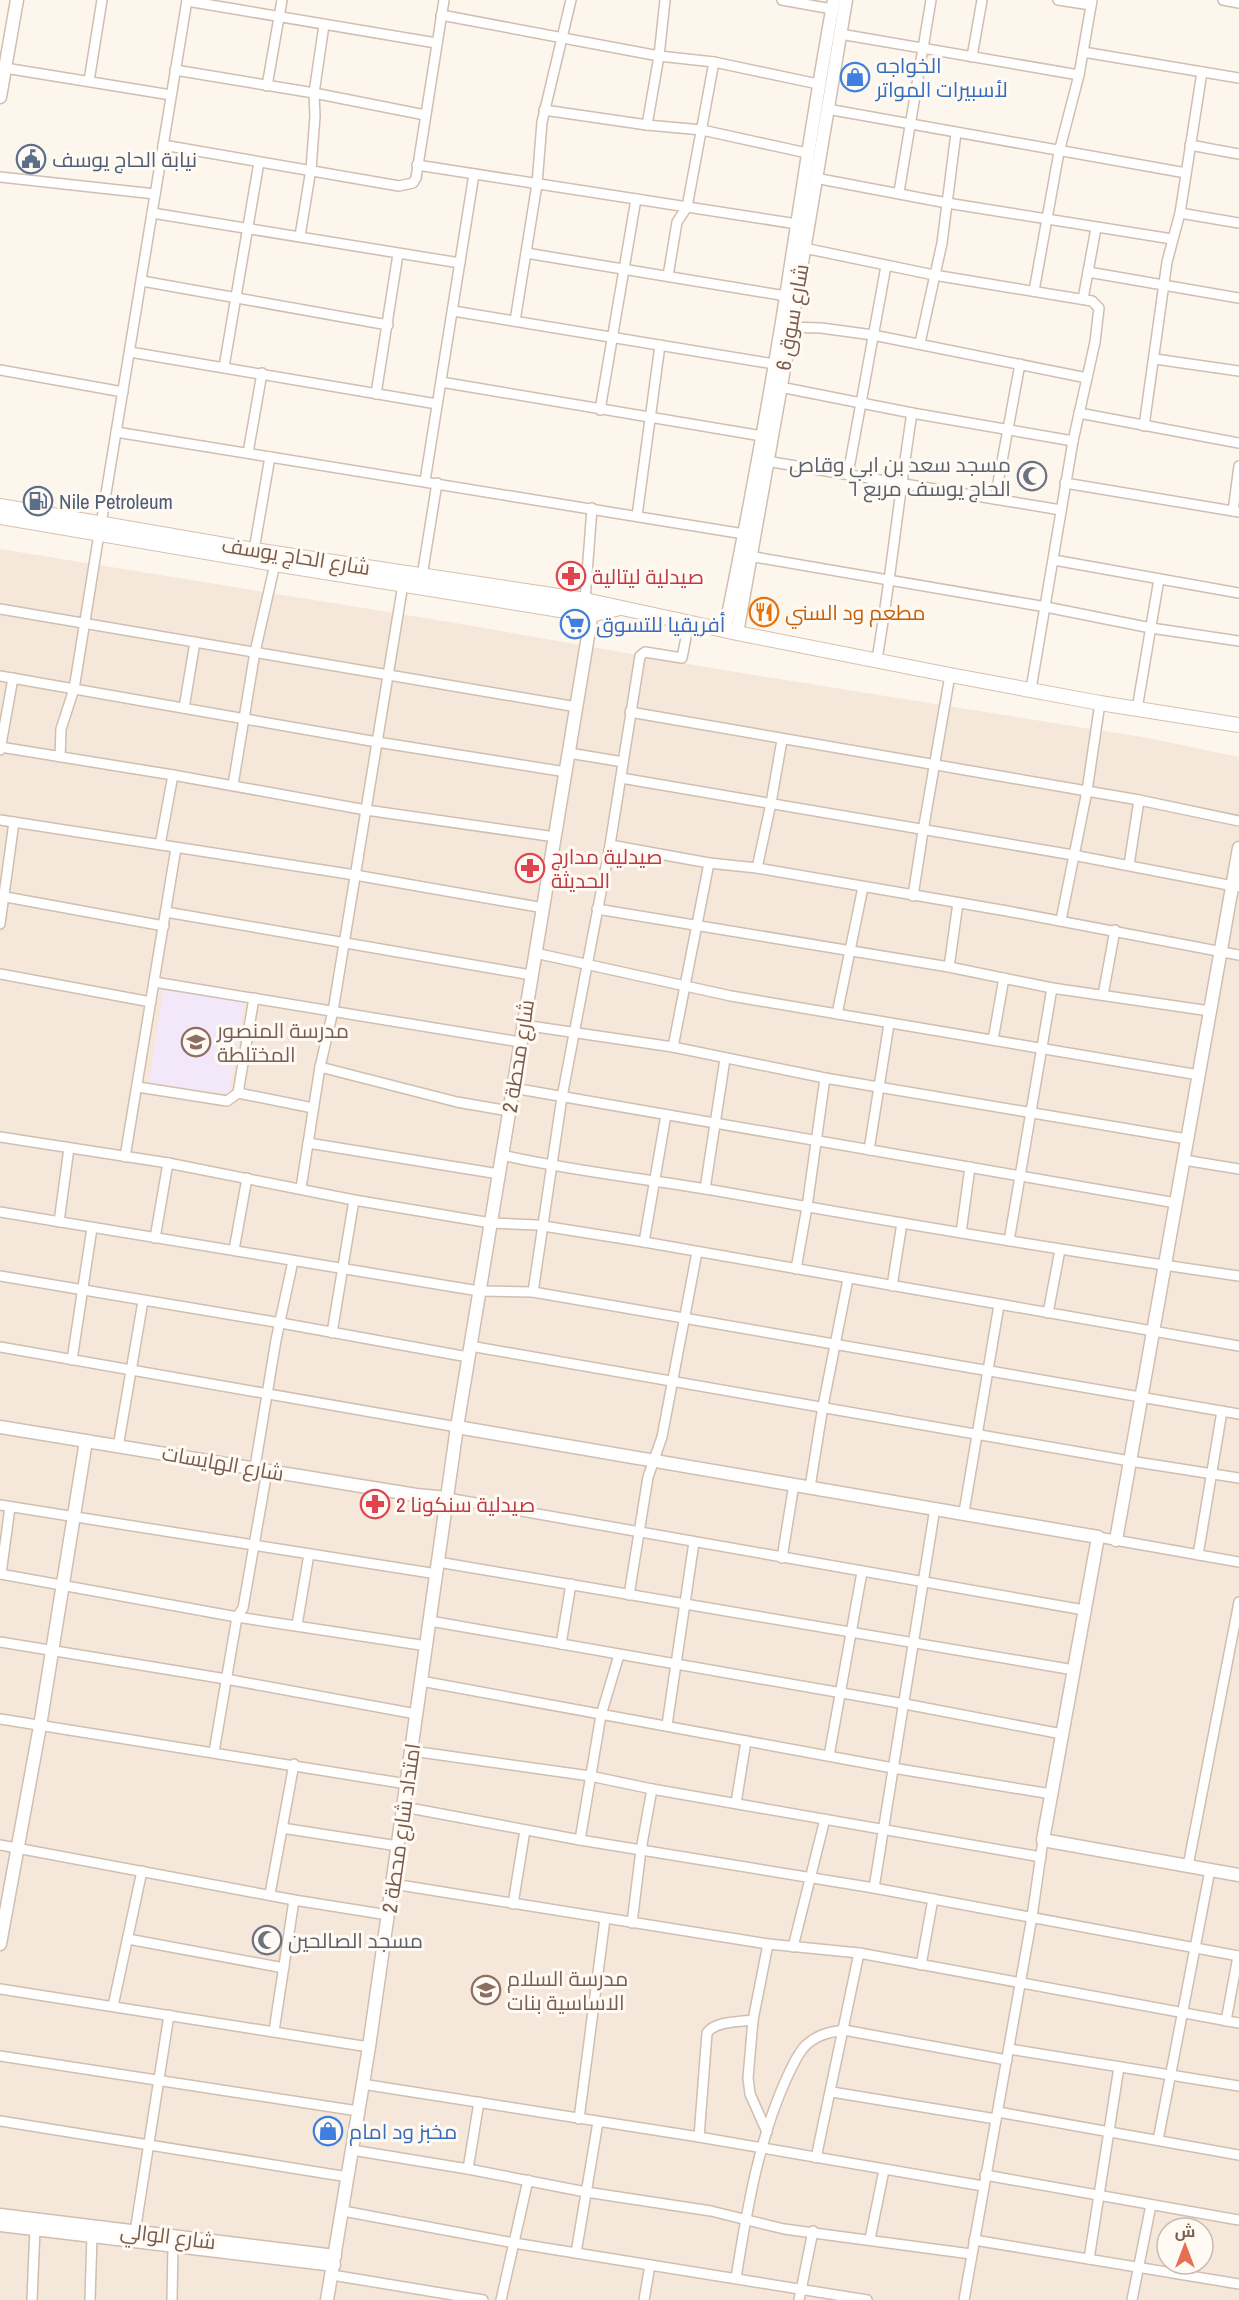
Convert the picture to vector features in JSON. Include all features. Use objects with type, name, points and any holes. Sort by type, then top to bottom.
[{"type":"main road","name":"شارع الحاج يوسف","points":[[0,506],[100,529],[275,564],[403,584],[590,605]]},
{"type":"main road","name":"شارع الحاج يوسف","points":[[0,517],[254,550],[590,605]]},
{"type":"main road","points":[[590,605],[624,607],[731,632],[950,675],[1100,703],[1239,725]]},
{"type":"street","points":[[0,97],[17,0]]},
{"type":"street","points":[[90,81],[102,0]]},
{"type":"street","points":[[60,757],[61,729],[74,689],[187,0],[436,43]]},
{"type":"street","points":[[267,86],[282,0]]},
{"type":"street","points":[[163,145],[399,186],[413,183],[416,178],[444,0]]},
{"type":"street","points":[[515,321],[537,184],[544,110],[571,0]]},
{"type":"street","points":[[647,125],[659,56],[665,0]]},
{"type":"street","points":[[782,0],[833,4]]},
{"type":"street","name":"شارع سوق 6","points":[[731,632],[744,534],[774,364],[786,327],[804,248],[846,0]]},
{"type":"street","points":[[900,192],[931,0]]},
{"type":"street","points":[[972,57],[982,0]]},
{"type":"street","points":[[1034,291],[1059,152],[1078,75],[1092,3],[1058,0]]},
{"type":"street","points":[[1223,0],[1239,3]]},
{"type":"street","name":"شارع سوق 6","points":[[731,632],[749,556],[780,387],[786,327],[786,296],[818,84],[833,4]]},
{"type":"street","points":[[441,15],[659,56],[714,62],[818,84]]},
{"type":"street","points":[[300,237],[311,169],[315,116],[314,93],[324,25]]},
{"type":"street","points":[[840,34],[1078,75]]},
{"type":"street","points":[[1083,52],[1239,78]]},
{"type":"street","points":[[668,276],[677,222],[687,207],[714,62]]},
{"type":"street","points":[[5,68],[171,95]]},
{"type":"street","points":[[176,70],[314,93],[425,115]]},
{"type":"street","points":[[1144,426],[1164,285],[1172,239],[1180,213],[1202,72]]},
{"type":"street","points":[[827,109],[1186,173]]},
{"type":"street","points":[[544,110],[647,125],[702,130],[807,153]]},
{"type":"street","points":[[920,343],[942,243],[956,132]]},
{"type":"street","points":[[1190,145],[1239,154]]},
{"type":"street","points":[[224,367],[259,162]]},
{"type":"street","points":[[417,165],[797,224]]},
{"type":"street","points":[[425,482],[474,174]]},
{"type":"street","points":[[0,177],[155,194]]},
{"type":"street","points":[[815,178],[900,192],[947,203],[1172,239]]},
{"type":"street","points":[[600,410],[636,199]]},
{"type":"street","points":[[152,213],[460,263]]},
{"type":"street","points":[[1180,213],[1239,223]]},
{"type":"street","points":[[1083,299],[1096,228]]},
{"type":"street","points":[[804,248],[886,266],[1097,303],[1099,308],[1095,342],[1065,483],[1031,689]]},
{"type":"street","points":[[526,253],[786,296]]},
{"type":"street","points":[[376,394],[398,254]]},
{"type":"street","points":[[848,474],[886,266]]},
{"type":"street","points":[[1088,272],[1239,298]]},
{"type":"street","points":[[142,281],[388,325]]},
{"type":"street","points":[[453,311],[774,364]]},
{"type":"street","points":[[786,327],[821,328],[873,335],[1086,378]]},
{"type":"street","points":[[637,516],[660,345]]},
{"type":"street","points":[[130,352],[437,404]]},
{"type":"street","points":[[1155,359],[1239,371]]},
{"type":"street","points":[[995,499],[1020,364]]},
{"type":"street","points":[[0,370],[123,392]]},
{"type":"street","points":[[248,453],[262,373]]},
{"type":"street","points":[[441,382],[762,436]]},
{"type":"street","points":[[780,387],[1073,441]]},
{"type":"street","points":[[877,659],[891,580],[901,483],[912,413]]},
{"type":"street","points":[[1079,413],[1239,443]]},
{"type":"street","points":[[116,432],[744,534]]},
{"type":"street","points":[[254,550],[270,457]]},
{"type":"street","points":[[766,461],[1061,510]]},
{"type":"street","points":[[1065,483],[1236,512],[1239,466]]},
{"type":"street","points":[[422,576],[437,483]]},
{"type":"street","points":[[590,605],[592,508]]},
{"type":"street","points":[[749,556],[1046,607],[1151,628],[1239,641]]},
{"type":"street","points":[[1054,560],[1239,593]]},
{"type":"street","points":[[233,785],[255,652],[275,564]]},
{"type":"street","points":[[1137,709],[1159,579]]},
{"type":"street","points":[[301,1188],[320,1067],[333,1011],[403,584]]},
{"type":"street","name":"شارع محطة 2","points":[[447,1498],[522,1025],[577,707],[590,605]]},
{"type":"street","points":[[0,609],[577,707]]},
{"type":"street","points":[[533,1292],[562,1097],[610,845],[640,656],[645,652],[682,658],[689,622]]},
{"type":"street","points":[[184,708],[195,642]]},
{"type":"street","points":[[913,896],[950,675]]},
{"type":"street","points":[[0,676],[377,742],[566,772]]},
{"type":"street","points":[[13,678],[0,748],[233,785],[366,810],[555,837]]},
{"type":"street","points":[[1061,920],[1100,703]]},
{"type":"street","points":[[630,712],[1139,800],[1239,821]]},
{"type":"street","points":[[757,868],[782,740]]},
{"type":"street","points":[[569,753],[623,762]]},
{"type":"street","points":[[160,845],[173,775]]},
{"type":"street","points":[[621,778],[1073,855],[1236,886]]},
{"type":"street","points":[[1129,865],[1139,800]]},
{"type":"street","points":[[0,820],[355,875],[544,908]]},
{"type":"street","points":[[0,924],[2,896],[14,822]]},
{"type":"street","points":[[610,845],[1061,920],[1239,955]]},
{"type":"street","points":[[126,1157],[176,848]]},
{"type":"street","points":[[1116,1540],[1221,950],[1236,886],[1239,848]]},
{"type":"street","points":[[673,1047],[709,863]]},
{"type":"street","points":[[837,1014],[863,887]]},
{"type":"street","points":[[2,896],[164,926]]},
{"type":"street","points":[[949,967],[958,903]]},
{"type":"street","points":[[597,909],[949,967],[1052,988],[1210,1011]]},
{"type":"street","points":[[166,912],[531,975]]},
{"type":"street","points":[[1103,995],[1114,930]]},
{"type":"street","points":[[535,953],[684,987],[890,1024],[1199,1074]]},
{"type":"street","points":[[0,974],[151,1002]]},
{"type":"street","points":[[993,1040],[1004,978]]},
{"type":"street","points":[[154,982],[520,1042]]},
{"type":"street","points":[[1009,1241],[1052,988]]},
{"type":"street","points":[[138,1087],[227,1101],[238,1093],[254,998]]},
{"type":"street","points":[[869,1150],[890,1024]]},
{"type":"street","points":[[522,1025],[673,1047],[825,1078],[1187,1139]]},
{"type":"street","points":[[705,1189],[725,1059]]},
{"type":"street","points":[[320,1067],[458,1102],[509,1111]]},
{"type":"street","points":[[795,1269],[807,1207],[825,1078]]},
{"type":"street","points":[[513,1088],[1176,1203]]},
{"type":"street","points":[[238,1093],[313,1108]]},
{"type":"street","points":[[644,1242],[666,1115]]},
{"type":"street","points":[[0,1137],[168,1163],[354,1200],[490,1223],[542,1226],[644,1242],[1153,1333],[1239,1346]]},
{"type":"street","points":[[308,1143],[499,1174]]},
{"type":"street","points":[[59,1222],[69,1148]]},
{"type":"street","points":[[502,1155],[553,1167],[654,1180],[1060,1250],[1239,1276]]},
{"type":"street","points":[[1184,1160],[1239,1169]]},
{"type":"street","points":[[155,1238],[168,1163]]},
{"type":"street","points":[[961,1233],[970,1167]]},
{"type":"street","points":[[234,1250],[247,1178]]},
{"type":"street","points":[[332,1334],[354,1200]]},
{"type":"street","points":[[0,1212],[479,1291],[533,1292],[1239,1414]]},
{"type":"street","points":[[892,1286],[902,1223]]},
{"type":"street","points":[[72,1360],[92,1228]]},
{"type":"street","points":[[1048,1313],[1060,1250]]},
{"type":"street","points":[[629,1595],[648,1477],[662,1437],[674,1382],[697,1252]]},
{"type":"street","points":[[214,1752],[237,1617],[243,1608],[255,1546],[266,1395],[293,1261]]},
{"type":"street","points":[[0,1276],[281,1323],[332,1334],[674,1382],[823,1406],[1130,1461],[1239,1478]]},
{"type":"street","points":[[810,1487],[848,1279]]},
{"type":"street","points":[[118,1447],[143,1301]]},
{"type":"street","points":[[964,1512],[999,1305]]},
{"type":"street","points":[[0,1347],[266,1395],[964,1512],[1239,1562]]},
{"type":"street","points":[[1198,1555],[1222,1411]]},
{"type":"street","name":"شارع الهايسات","points":[[0,1427],[416,1495],[447,1498]]},
{"type":"street","points":[[0,1944],[40,1726],[86,1442]]},
{"type":"street","points":[[782,1558],[794,1484]]},
{"type":"street","points":[[447,1498],[1084,1610]]},
{"type":"street","name":"امتداد شارع محطة 2","points":[[327,2300],[369,2047],[447,1498]]},
{"type":"street","points":[[0,1505],[309,1554],[571,1584],[1074,1670]]},
{"type":"street","points":[[10,1507],[0,1574],[237,1617],[427,1646]]},
{"type":"street","points":[[874,1888],[935,1508]]},
{"type":"street","points":[[964,2300],[1032,1917],[1051,1794],[1098,1537]]},
{"type":"street","points":[[667,1725],[694,1542]]},
{"type":"street","points":[[297,1625],[309,1554]]},
{"type":"street","points":[[829,1756],[862,1572]]},
{"type":"street","points":[[561,1644],[571,1584]]},
{"type":"street","points":[[1188,1866],[1239,1602]]},
{"type":"street","points":[[430,1621],[1062,1734]]},
{"type":"street","points":[[0,1642],[226,1679],[416,1714]]},
{"type":"street","points":[[580,1840],[601,1715],[619,1655]]},
{"type":"street","points":[[1227,1664],[1239,1665]]},
{"type":"street","points":[[421,1681],[893,1768],[1051,1794]]},
{"type":"street","points":[[0,1719],[294,1764],[407,1784]]},
{"type":"street","points":[[736,1803],[746,1741]]},
{"type":"street","points":[[412,1751],[590,1776],[652,1789],[1041,1857]]},
{"type":"street","points":[[270,1894],[294,1764]]},
{"type":"street","points":[[632,1923],[641,1850],[652,1789]]},
{"type":"street","points":[[404,1807],[580,1840],[874,1888],[1238,1956],[1226,2021]]},
{"type":"street","points":[[793,1947],[825,1819]]},
{"type":"street","points":[[282,1828],[398,1846]]},
{"type":"street","points":[[513,1904],[525,1830]]},
{"type":"street","points":[[1043,1840],[1239,1875]]},
{"type":"street","points":[[0,1845],[294,1900],[388,1915]]},
{"type":"street","points":[[1158,2140],[1196,1949],[1209,1870]]},
{"type":"street","points":[[113,2007],[142,1871]]},
{"type":"street","points":[[393,1884],[768,1944],[859,1953],[1239,2023]]},
{"type":"street","points":[[921,1965],[933,1899]]},
{"type":"street","points":[[274,2031],[294,1900]]},
{"type":"street","points":[[579,2119],[605,1919]]},
{"type":"street","points":[[128,1939],[284,1968]]},
{"type":"street","points":[[767,2132],[748,2086],[753,2020],[768,1944]]},
{"type":"street","points":[[816,2158],[832,2092],[859,1953]]},
{"type":"street","points":[[0,1989],[369,2047]]},
{"type":"street","points":[[135,2232],[169,2015]]},
{"type":"street","points":[[699,2137],[707,2033],[710,2028],[716,2026],[753,2020]]},
{"type":"street","points":[[736,2278],[745,2219],[767,2132],[782,2087],[804,2047],[831,2031],[844,2030],[1007,2060]]},
{"type":"street","points":[[1009,2049],[1239,2086]]},
{"type":"street","points":[[0,2056],[358,2111]]},
{"type":"street","points":[[1089,2259],[1119,2067]]},
{"type":"street","points":[[362,2084],[699,2137],[983,2186]]},
{"type":"street","points":[[832,2092],[1108,2132],[1239,2155]]},
{"type":"street","points":[[468,2169],[479,2102]]},
{"type":"street","points":[[0,2121],[348,2177]]},
{"type":"street","points":[[576,2253],[598,2122]]},
{"type":"street","points":[[352,2150],[586,2192],[711,2211],[784,2229],[813,2231],[971,2254]]},
{"type":"street","points":[[870,2240],[884,2170]]},
{"type":"street","points":[[985,2175],[1239,2220]]},
{"type":"street","points":[[501,2300],[528,2180]]},
{"type":"street","points":[[1132,2300],[1151,2205]]},
{"type":"street","points":[[343,2211],[514,2243],[736,2278],[800,2295],[867,2300]]},
{"type":"street","name":"شارع الوالي","points":[[0,2215],[135,2232],[334,2265]]},
{"type":"street","name":"شارع الوالي","points":[[0,2225],[334,2265]]},
{"type":"street","points":[[33,2300],[35,2229]]},
{"type":"street","points":[[800,2295],[813,2231]]},
{"type":"street","points":[[90,2300],[92,2236]]},
{"type":"street","points":[[974,2240],[1239,2284]]},
{"type":"street","points":[[172,2300],[173,2245]]},
{"type":"street","points":[[334,2265],[483,2300]]},
{"type":"street","points":[[644,2300],[650,2265]]},
{"type":"shaded area","points":[[0,549],[450,622],[723,670],[1148,738],[1239,757],[1239,2300],[0,2300]]},
{"type":"shaded area","name":"مدرسة المنصور المختلطة","points":[[164,989],[244,1002],[229,1094],[149,1082]]},
{"type":"place","name":"الخواجه لأسبيرات المواتر","points":[[855,77]]},
{"type":"place","name":"نيابة الحاج يوسف","points":[[31,159]]},
{"type":"place","name":"مسجد سعد بن ابي وقاص الحاج يوسف مربع ٦","points":[[1032,476]]},
{"type":"place","name":"Nile Petroleum","points":[[38,501]]},
{"type":"place","name":"صيدلية ليتالية","points":[[571,576]]},
{"type":"place","name":"مطعم ود السني","points":[[764,612]]},
{"type":"place","name":"أفريقيا للتسوق","points":[[575,624]]},
{"type":"place","name":"صيدلية مدارج الحديثة","points":[[530,868]]},
{"type":"place","name":"مدرسة المنصور المختلطة","points":[[196,1042]]},
{"type":"place","name":"صيدلية سنكونا 2","points":[[375,1504]]},
{"type":"place","name":"مسجد الصالحين","points":[[267,1940]]},
{"type":"place","name":"مدرسة السلام الاساسية بنات","points":[[486,1990]]},
{"type":"place","name":"مخبز ود امام","points":[[328,2131]]}]
